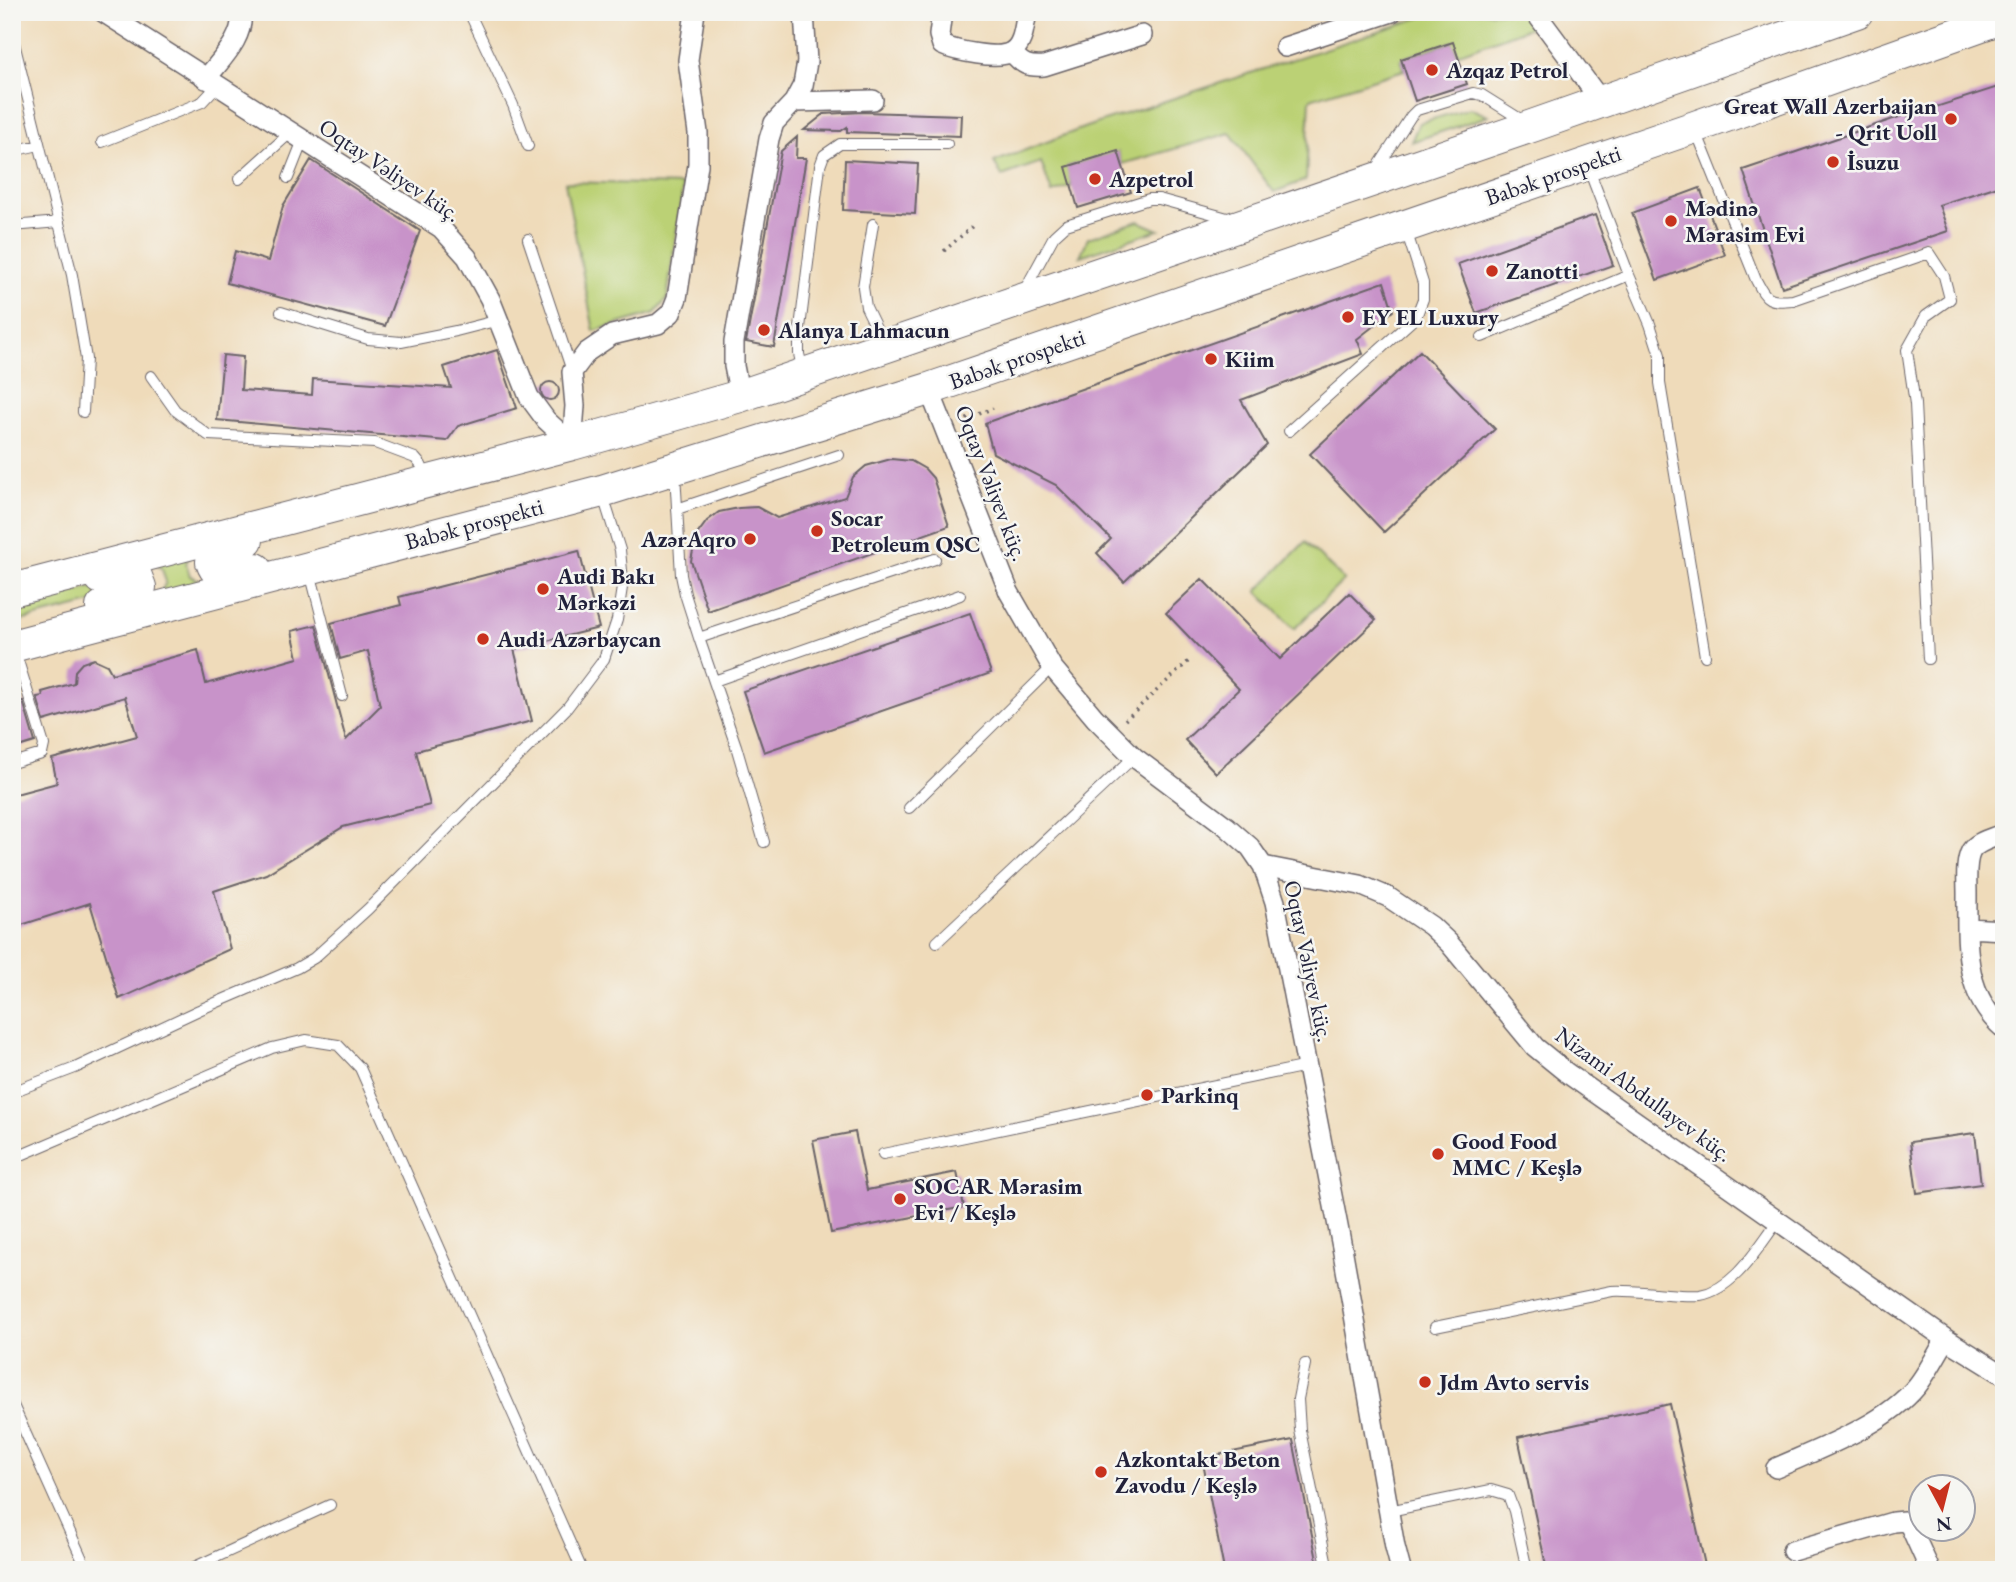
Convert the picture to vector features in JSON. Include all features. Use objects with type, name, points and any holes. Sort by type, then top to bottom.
[{"type":"main road","points":[[12,590],[572,444],[740,396],[1532,126],[1853,13]]},
{"type":"main road","name":"Babək prospekti","points":[[13,641],[309,568],[675,470],[929,389],[1695,127],[2004,17]]},
{"type":"main road","points":[[360,554],[323,553],[224,575],[218,572],[212,562],[214,555],[230,544],[332,519],[427,481]]},
{"type":"main road","points":[[12,600],[127,572],[135,574],[139,579],[140,587],[132,598],[13,641]]},
{"type":"street","name":"Oqtay Vəliyev küç.","points":[[103,12],[441,228],[467,257],[490,299],[529,397],[546,420],[572,444]]},
{"type":"street","points":[[211,83],[237,38],[243,21],[241,12]]},
{"type":"street","points":[[572,444],[575,406],[572,372],[587,352],[612,335],[658,324],[671,313],[677,298],[698,165],[698,133],[688,60],[695,12]]},
{"type":"street","points":[[740,396],[734,366],[734,342],[769,139],[774,123],[794,102],[803,85],[807,62],[804,12]]},
{"type":"street","points":[[942,12],[939,35],[942,45],[954,51],[1002,55],[1012,52],[1018,45],[1027,12]]},
{"type":"street","points":[[1285,47],[1392,12]]},
{"type":"street","points":[[1535,12],[1601,102]]},
{"type":"street","points":[[1012,52],[1021,64],[1029,67],[1044,66],[1142,35]]},
{"type":"street","points":[[794,102],[873,100]]},
{"type":"street","name":"Oqtay Vəliyev küç.","points":[[929,389],[1009,592],[1052,667],[1134,757],[1226,826],[1250,847],[1263,866],[1275,902],[1345,1260],[1401,1570]]},
{"type":"street","points":[[2004,833],[1976,846],[1970,853],[1967,928],[1968,965],[1975,986],[1985,1010],[2004,1029]]},
{"type":"street","name":"Nizami Abdullayev küç.","points":[[1263,866],[1360,886],[1388,897],[1431,926],[1450,943],[1535,1047],[1567,1073],[1946,1339],[2004,1375]]},
{"type":"street","points":[[1967,928],[2004,930]]},
{"type":"street","points":[[1776,1468],[1856,1432],[1888,1412],[1917,1386],[1946,1339]]},
{"type":"street","points":[[1792,1551],[1904,1521],[1910,1526],[1930,1570]]},
{"type":"lane","points":[[469,12],[513,104],[528,146]]},
{"type":"lane","points":[[12,36],[72,275],[86,359],[83,412]]},
{"type":"lane","points":[[102,142],[202,102],[211,83]]},
{"type":"lane","points":[[1370,180],[1410,116],[1417,110],[1473,93],[1482,95],[1532,126]]},
{"type":"lane","points":[[1695,127],[1765,297],[1776,302],[1793,300],[1929,253],[1944,276],[1950,299],[1926,316],[1907,349],[1915,404],[1928,659]]},
{"type":"lane","points":[[288,178],[296,136]]},
{"type":"lane","points":[[239,179],[296,136]]},
{"type":"lane","points":[[804,375],[799,354],[799,336],[820,166],[824,155],[840,144],[947,144]]},
{"type":"lane","points":[[12,151],[39,145]]},
{"type":"lane","points":[[1587,164],[1660,355],[1660,383],[1705,656]]},
{"type":"lane","points":[[1018,301],[1054,236],[1066,225],[1149,199],[1159,199],[1245,223]]},
{"type":"lane","points":[[12,226],[59,222]]},
{"type":"lane","points":[[873,223],[863,298],[886,347]]},
{"type":"lane","points":[[1289,431],[1416,317],[1423,299],[1423,283],[1405,226]]},
{"type":"lane","points":[[528,239],[572,372]]},
{"type":"lane","points":[[1482,337],[1629,275]]},
{"type":"lane","points":[[281,312],[368,339],[401,342],[499,320]]},
{"type":"lane","points":[[151,376],[175,410],[208,435],[375,443],[415,458],[427,481]]},
{"type":"lane","points":[[677,509],[839,455]]},
{"type":"lane","points":[[675,470],[683,584],[764,842]]},
{"type":"lane","points":[[12,1093],[75,1068],[199,1010],[298,968],[314,958],[368,909],[567,708],[604,659],[617,621],[623,581],[620,551],[602,491]]},
{"type":"lane","points":[[699,638],[934,559]]},
{"type":"lane","points":[[309,568],[342,696]]},
{"type":"lane","points":[[714,681],[960,595]]},
{"type":"lane","points":[[12,763],[42,754],[44,746],[13,641]]},
{"type":"lane","points":[[909,808],[1052,667]]},
{"type":"lane","points":[[937,942],[1134,757]]},
{"type":"lane","points":[[12,1159],[272,1048],[306,1040],[338,1045],[360,1068],[582,1570]]},
{"type":"lane","points":[[883,1154],[1307,1066]]},
{"type":"lane","points":[[1435,1327],[1612,1291],[1699,1295],[1713,1291],[1725,1286],[1737,1274],[1779,1220]]},
{"type":"lane","points":[[1305,1364],[1298,1399],[1300,1430],[1328,1570]]},
{"type":"lane","points":[[12,1403],[87,1570]]},
{"type":"lane","points":[[1389,1511],[1490,1489],[1508,1495],[1527,1570]]},
{"type":"lane","points":[[188,1570],[330,1505]]},
{"type":"path","points":[[944,251],[975,224]]},
{"type":"path","points":[[957,423],[993,408]]},
{"type":"path","points":[[1110,733],[1191,659]]},
{"type":"green space","points":[[1437,12],[1521,12],[1531,27],[1457,54],[1452,42],[1401,59],[1404,70],[1310,99],[1306,180],[1274,192],[1230,133],[1122,164],[1118,152],[1067,167],[1072,186],[1052,193],[1041,162],[1002,176],[994,162],[1086,127]]},
{"type":"green space","points":[[1470,108],[1488,116],[1411,142],[1419,123]]},
{"type":"green space","points":[[565,182],[683,185],[667,299],[655,313],[594,331]]},
{"type":"green space","points":[[1138,221],[1159,230],[1080,256],[1088,238]]},
{"type":"green space","points":[[1305,542],[1344,580],[1294,629],[1257,591]]},
{"type":"green space","points":[[193,549],[186,563],[190,576],[205,583],[160,594],[166,582],[162,569],[150,560]]},
{"type":"green space","points":[[109,583],[112,598],[12,623],[12,609]]},
{"type":"building","points":[[1453,42],[1467,84],[1415,101],[1401,59]]},
{"type":"building","points":[[2004,85],[2004,184],[1939,205],[1948,231],[1782,287],[1743,170],[1908,114]]},
{"type":"building","points":[[863,112],[961,115],[960,136],[847,132],[847,127],[841,131],[804,130],[824,114]]},
{"type":"building","points":[[797,137],[796,158],[806,158],[774,347],[746,342],[781,151]]},
{"type":"building","points":[[1118,151],[1131,192],[1078,208],[1066,167]]},
{"type":"building","points":[[311,160],[420,231],[385,326],[227,283],[235,251],[268,261],[283,206]]},
{"type":"building","points":[[845,160],[918,164],[915,214],[843,210]]},
{"type":"building","points":[[1700,188],[1725,255],[1657,280],[1632,213]]},
{"type":"building","points":[[1595,215],[1613,265],[1476,313],[1458,264]]},
{"type":"building","points":[[1384,282],[1393,311],[1357,339],[1363,354],[1241,400],[1267,445],[1124,582],[1097,553],[1111,539],[1056,485],[993,453],[985,423]]},
{"type":"building","points":[[497,350],[517,408],[458,426],[447,441],[217,420],[223,355],[243,357],[241,390],[312,395],[313,379],[451,388],[444,367]]},
{"type":"building","points":[[1420,351],[1495,429],[1384,532],[1310,454]]},
{"type":"building","points":[[550,382],[556,385],[559,391],[556,397],[550,400],[544,397],[541,391],[544,385]]},
{"type":"building","name":"Socar Petroleum QSC","points":[[891,459],[911,461],[925,469],[933,478],[949,526],[708,611],[691,561],[696,536],[707,521],[719,512],[757,507],[777,518],[845,497],[853,477],[866,466]]},
{"type":"building","points":[[579,551],[599,628],[514,649],[532,721],[416,751],[430,805],[343,827],[266,874],[214,891],[230,949],[119,999],[90,903],[12,928],[12,795],[57,783],[52,759],[137,736],[125,697],[44,721],[37,697],[43,696],[42,692],[74,683],[75,671],[82,663],[94,659],[107,665],[112,674],[198,650],[206,684],[298,658],[292,631],[316,625],[346,740],[380,706],[368,651],[340,659],[331,623],[401,605],[399,597]]},
{"type":"building","points":[[1202,579],[1280,659],[1349,593],[1376,620],[1216,773],[1185,740],[1239,689],[1166,613]]},
{"type":"building","points":[[970,613],[991,673],[764,752],[743,691]]},
{"type":"building","points":[[23,701],[35,742],[12,749],[12,704]]},
{"type":"building","points":[[855,1132],[867,1190],[957,1172],[964,1207],[831,1233],[813,1140]]},
{"type":"building","points":[[1975,1133],[1981,1184],[1917,1193],[1910,1142]]},
{"type":"building","points":[[1670,1404],[1706,1570],[1547,1570],[1518,1437]]},
{"type":"building","points":[[1293,1440],[1319,1570],[1224,1570],[1202,1458]]},
{"type":"place","name":"Azqaz Petrol","points":[[1432,70]]},
{"type":"place","name":"Great Wall Azerbaijan - Qrit Uoll","points":[[1951,119]]},
{"type":"place","name":"İsuzu","points":[[1833,162]]},
{"type":"place","name":"Azpetrol","points":[[1095,179]]},
{"type":"place","name":"Mədinə Mərasim Evi","points":[[1671,221]]},
{"type":"place","name":"Zanotti","points":[[1492,271]]},
{"type":"place","name":"EY EL Luxury","points":[[1348,317]]},
{"type":"place","name":"Alanya Lahmacun","points":[[764,330]]},
{"type":"place","name":"Kiim","points":[[1211,359]]},
{"type":"place","name":"Socar Petroleum QSC","points":[[817,531]]},
{"type":"place","name":"AzərAqro","points":[[750,539]]},
{"type":"place","name":"Audi Bakı Mərkəzi","points":[[543,589]]},
{"type":"place","name":"Audi Azərbaycan","points":[[483,639]]},
{"type":"place","name":"Parkinq","points":[[1147,1095]]},
{"type":"place","name":"Good Food MMC / Keşlə","points":[[1438,1154]]},
{"type":"place","name":"SOCAR Mərasim Evi / Keşlə","points":[[900,1199]]},
{"type":"place","name":"Jdm Avto servis","points":[[1425,1382]]},
{"type":"place","name":"Azkontakt Beton Zavodu / Keşlə","points":[[1101,1472]]}]
